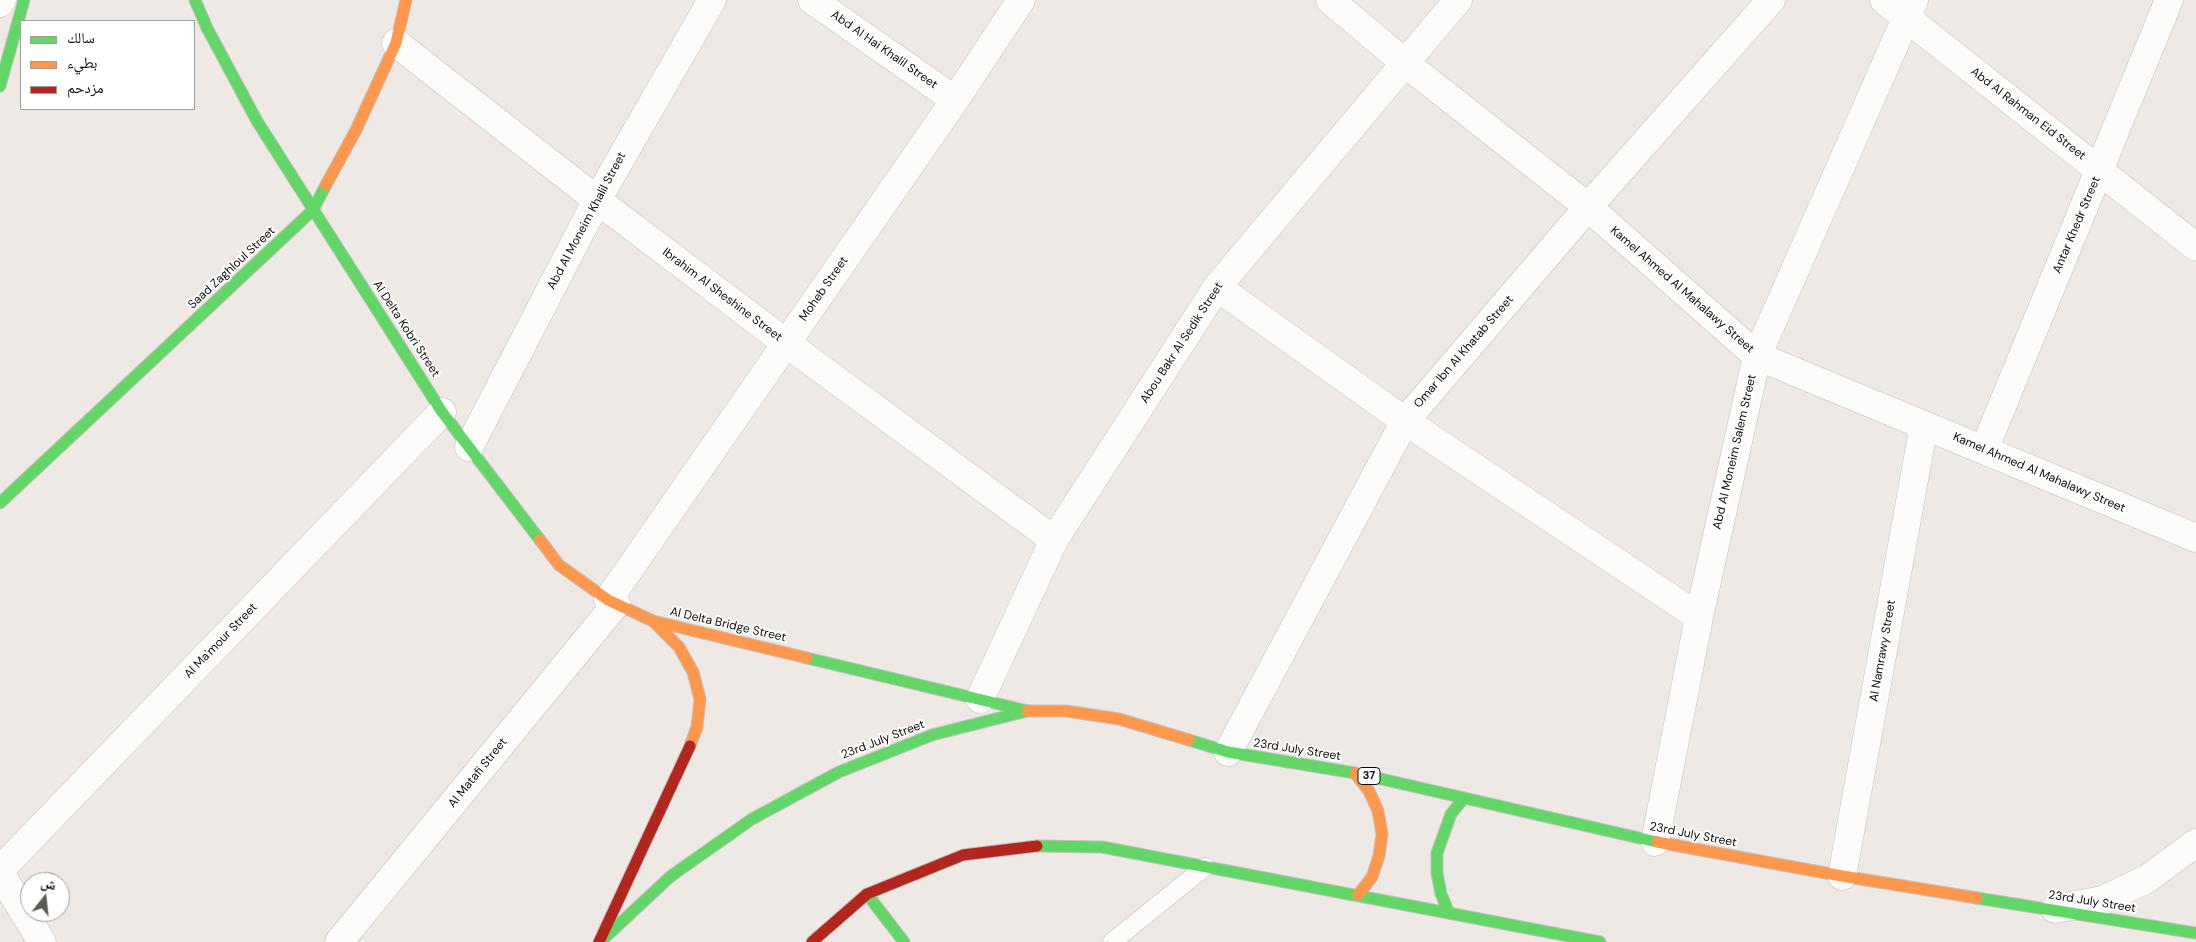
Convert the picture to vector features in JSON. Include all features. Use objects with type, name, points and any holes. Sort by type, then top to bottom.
[{"type":"main road","points":[[0,86],[24,0]]},
{"type":"main road","name":"Al Delta Kobri Street","points":[[195,0],[207,28],[257,121],[442,412],[559,565],[612,602],[653,621]]},
{"type":"main road","name":"Saad Zaghloul Street","points":[[0,503],[314,210],[356,130],[396,43],[406,0]]},
{"type":"main road","name":"Al Delta Bridge Street","points":[[653,621],[1028,711]]},
{"type":"main road","name":"Al Delta Bridge Street","points":[[600,942],[697,728],[700,699],[693,672],[680,647],[653,621]]},
{"type":"main road","name":"23rd July Street","points":[[600,942],[671,876],[769,809],[840,772],[932,735],[1028,711],[1066,711],[1119,719],[1228,752],[1355,773],[1654,842],[1842,876],[2196,933]]},
{"type":"main road","points":[[1355,773],[1369,791],[1378,811],[1382,834],[1379,856],[1372,877],[1358,896]]},
{"type":"main road","points":[[1449,913],[1441,894],[1437,873],[1437,853],[1451,814],[1464,798]]},
{"type":"main road","points":[[812,942],[867,894],[963,855],[1036,846],[1102,847],[1600,942]]},
{"type":"main road","points":[[867,894],[904,942]]},
{"type":"street","name":"Abd Al Moneim Khalil Street","points":[[469,447],[597,200],[712,0]]},
{"type":"street","name":"Abd Al Hai Khalil Street","points":[[812,0],[955,100]]},
{"type":"street","name":"Moheb Street","points":[[612,602],[786,343],[955,100],[1021,0]]},
{"type":"street","name":"Kamel Ahmed Al Mahalawy Street","points":[[1330,0],[1405,63],[1588,207],[1757,356],[2196,538]]},
{"type":"street","name":"Abou Bakr Al Sedik Street","points":[[980,699],[1054,540],[1217,288],[1458,0]]},
{"type":"street","name":"Omar Ibn Al Khatab Street","points":[[1228,752],[1405,421],[1588,207],[1771,0]]},
{"type":"street","name":"Abd Al Rahman Eid Street","points":[[1884,0],[1910,9],[2100,171],[2196,247]]},
{"type":"street","name":"Antar Khedr Street","points":[[1984,450],[2169,0]]},
{"type":"street","name":"Abd Al Moneim Salem Street","points":[[1654,842],[1699,617],[1757,356],[1910,9]]},
{"type":"street","name":"Ibrahim Al Sheshine Street","points":[[396,43],[597,200],[786,343],[1054,540]]},
{"type":"street","points":[[1217,288],[1405,421],[1699,617]]},
{"type":"street","name":"Al Ma'mour Street","points":[[0,872],[442,412]]},
{"type":"street","name":"Al Namrawy Street","points":[[1842,876],[1924,425]]},
{"type":"street","name":"Al Matafi Street","points":[[339,942],[612,602]]},
{"type":"street","points":[[2054,909],[2103,900],[2147,879],[2196,844]]},
{"type":"street","points":[[0,872],[42,942]]},
{"type":"lane","points":[[1112,942],[1206,867]]},
{"type":"traffic: fast","points":[[0,86],[24,0]]},
{"type":"traffic: fast","points":[[195,0],[207,28],[257,121],[442,412],[540,540]]},
{"type":"traffic: fast","points":[[0,503],[313,210],[326,185]]},
{"type":"traffic: fast","points":[[807,658],[1028,711]]},
{"type":"traffic: fast","points":[[600,942],[671,876],[752,819],[839,772],[932,735],[1027,711]]},
{"type":"traffic: fast","points":[[1189,740],[1228,752],[1355,773],[1657,842]]},
{"type":"traffic: fast","points":[[1449,913],[1441,894],[1437,873],[1437,853],[1451,814],[1464,798]]},
{"type":"traffic: fast","points":[[1037,846],[1102,847],[1600,942]]},
{"type":"traffic: fast","points":[[867,894],[904,942]]},
{"type":"traffic: fast","points":[[1977,898],[2196,933]]},
{"type":"traffic: slow","points":[[326,185],[356,130],[396,43],[406,0]]},
{"type":"traffic: slow","points":[[540,540],[559,565],[608,600],[653,621],[807,658]]},
{"type":"traffic: slow","points":[[653,621],[679,647],[693,672],[700,699],[697,727],[690,746]]},
{"type":"traffic: slow","points":[[1027,711],[1066,711],[1119,719],[1189,740]]},
{"type":"traffic: slow","points":[[1355,773],[1369,791],[1378,811],[1382,834],[1379,856],[1372,877],[1358,895]]},
{"type":"traffic: slow","points":[[1657,842],[1842,876],[1977,898]]},
{"type":"traffic: jam","points":[[599,942],[690,746]]},
{"type":"traffic: jam","points":[[812,942],[867,894],[963,855],[1037,846]]}]
